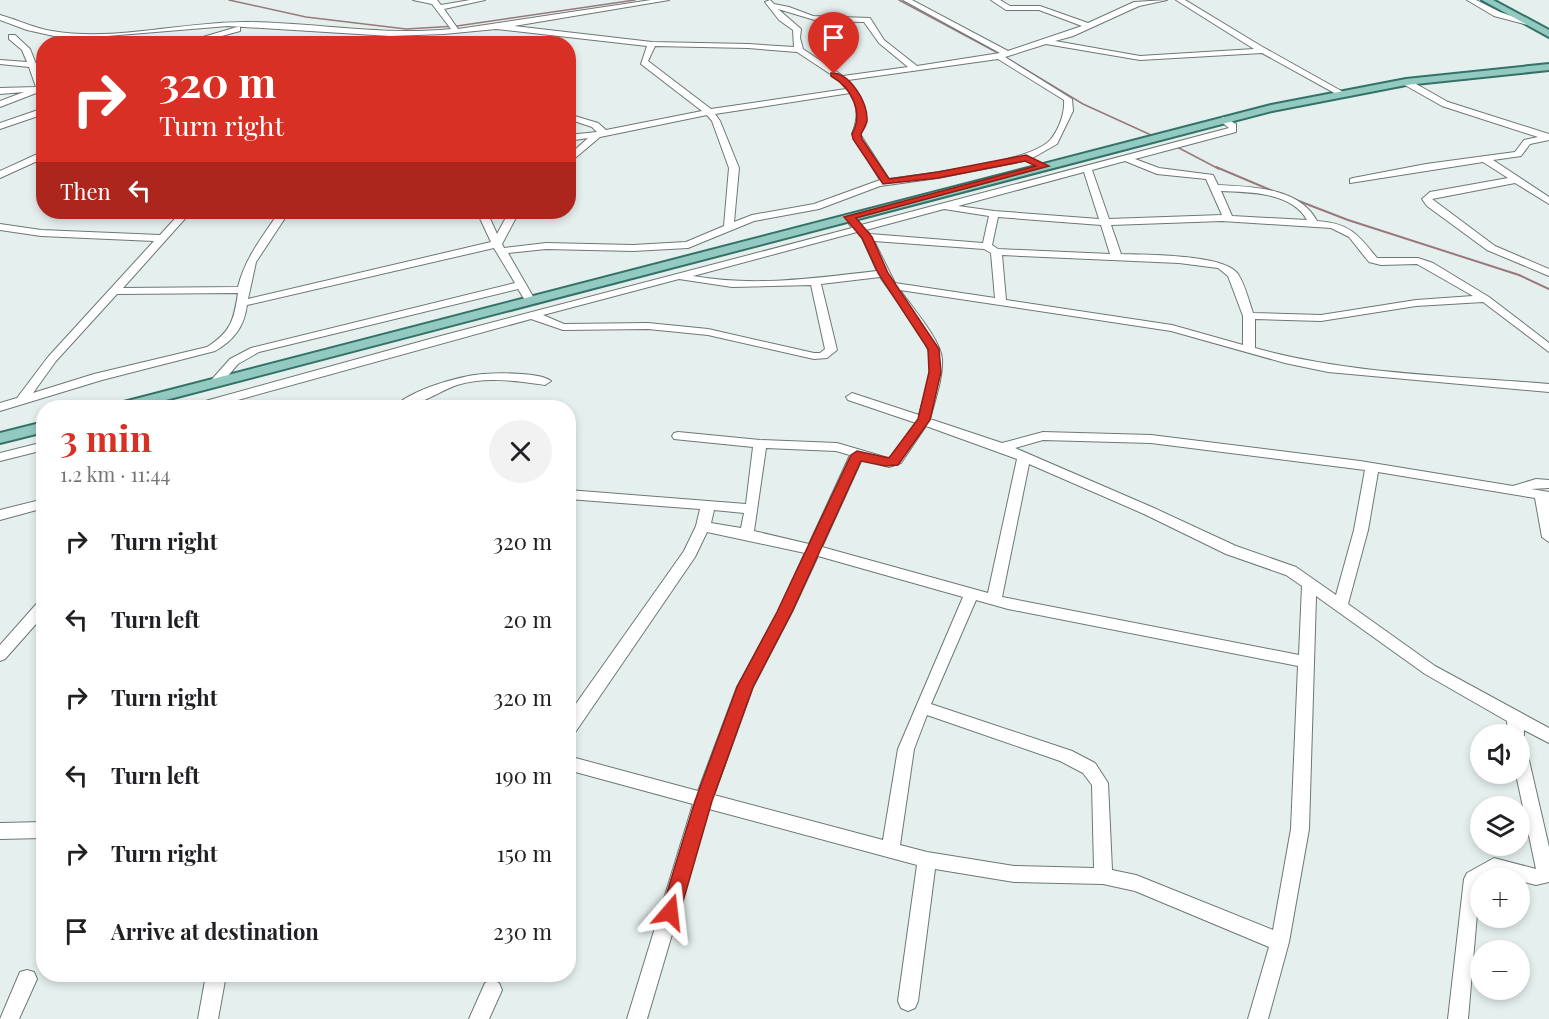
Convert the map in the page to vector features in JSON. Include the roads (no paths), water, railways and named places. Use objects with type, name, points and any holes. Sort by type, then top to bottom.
[{"type":"main road","points":[[1486,0],[1549,34]]},
{"type":"main road","points":[[1502,0],[1549,26]]},
{"type":"main road","points":[[1543,66],[1549,56]]},
{"type":"main road","points":[[147,400],[1223,120],[1341,93],[1430,78],[1543,66],[1549,60]]},
{"type":"main road","points":[[0,438],[36,429]]},
{"type":"street","points":[[417,0],[436,3],[481,0]]},
{"type":"street","points":[[0,39],[32,31],[87,34],[203,25],[255,25],[355,33],[415,34],[453,28],[491,26],[664,0]]},
{"type":"street","points":[[243,303],[500,247],[633,248],[688,245],[752,218],[816,207],[873,184],[938,175],[1026,158],[1054,142],[1069,111],[1068,99],[1002,55],[907,0]]},
{"type":"street","points":[[995,0],[1009,8],[1040,8],[1087,25]]},
{"type":"street","points":[[841,79],[1002,55],[1070,34],[1137,4],[1163,0]]},
{"type":"street","points":[[1180,0],[1263,51],[1341,93]]},
{"type":"street","points":[[1471,0],[1497,14],[1528,23]]},
{"type":"street","points":[[436,3],[453,28]]},
{"type":"street","points":[[770,3],[792,8],[806,17],[825,20],[867,20],[873,33],[881,42],[916,69]]},
{"type":"street","points":[[770,3],[798,33]]},
{"type":"street","points":[[0,17],[32,31]]},
{"type":"street","points":[[799,50],[796,38],[798,33],[825,20]]},
{"type":"street","points":[[213,36],[255,25]]},
{"type":"street","points":[[491,26],[652,44],[799,50],[841,79],[852,90],[861,106],[862,123],[856,134],[886,182]]},
{"type":"street","points":[[126,36],[134,31]]},
{"type":"street","points":[[12,37],[26,49],[36,75]]},
{"type":"street","points":[[1046,41],[1091,51],[1140,58],[1263,51]]},
{"type":"street","points":[[652,44],[644,62],[709,112],[716,121],[734,168],[729,226]]},
{"type":"street","points":[[0,62],[31,65]]},
{"type":"street","points":[[1406,82],[1445,104],[1548,137]]},
{"type":"street","points":[[0,91],[36,88]]},
{"type":"street","points":[[0,104],[36,90]]},
{"type":"street","points":[[576,137],[601,135],[709,112],[790,102],[852,90]]},
{"type":"street","points":[[0,126],[36,114]]},
{"type":"street","points":[[576,119],[595,125],[601,135]]},
{"type":"street","points":[[232,400],[532,315],[1233,130],[1233,126],[1223,120]]},
{"type":"street","points":[[576,155],[601,135]]},
{"type":"street","points":[[1353,181],[1426,167],[1518,154],[1527,142],[1548,137]]},
{"type":"street","points":[[0,174],[36,158]]},
{"type":"street","points":[[1026,158],[1060,175]]},
{"type":"street","points":[[1125,158],[1157,171],[1209,177],[1229,219]]},
{"type":"street","points":[[1485,159],[1549,201]]},
{"type":"street","points":[[1087,168],[1117,258]]},
{"type":"street","points":[[1515,180],[1430,195],[1427,199],[1430,204],[1491,248],[1549,273]]},
{"type":"street","points":[[1216,188],[1252,190],[1276,195],[1309,213],[1313,223]]},
{"type":"street","points":[[942,206],[994,214],[1105,222],[1229,219],[1333,225],[1355,237],[1374,260],[1422,262],[1485,299],[1549,349]]},
{"type":"street","points":[[994,214],[992,249],[1001,302]]},
{"type":"street","points":[[678,436],[760,444],[837,447],[857,455],[893,462],[924,420],[935,372],[936,356],[930,342],[883,273],[867,237],[849,217]]},
{"type":"street","points":[[21,401],[52,359],[179,219]]},
{"type":"street","points":[[220,345],[234,330],[243,303],[242,290],[251,262],[279,219]]},
{"type":"street","points":[[486,219],[530,300]]},
{"type":"street","points":[[500,247],[511,219]]},
{"type":"street","points":[[0,227],[41,232],[160,238]]},
{"type":"street","points":[[867,237],[992,249],[1179,260],[1225,266],[1233,274],[1249,316],[1249,349]]},
{"type":"street","points":[[680,276],[728,285],[815,281],[883,273]]},
{"type":"street","points":[[532,315],[563,327],[648,326],[708,332],[814,356],[823,356],[831,350],[815,281]]},
{"type":"street","points":[[218,381],[237,358],[255,350],[522,285]]},
{"type":"street","points":[[892,286],[1172,328],[1289,361],[1328,368],[1549,388]]},
{"type":"street","points":[[113,291],[242,290]]},
{"type":"street","points":[[1249,316],[1321,318],[1416,303],[1485,299]]},
{"type":"street","points":[[0,407],[98,377],[220,345],[255,350]]},
{"type":"street","points":[[417,400],[472,378],[512,377],[545,381]]},
{"type":"street","points":[[204,385],[209,400]]},
{"type":"street","points":[[852,397],[1002,447],[1149,511],[1231,550],[1292,571],[1430,670],[1549,736]]},
{"type":"street","points":[[1002,447],[1050,436],[1152,439],[1372,467],[1512,489],[1536,483],[1546,491],[1549,537]]},
{"type":"street","points":[[747,534],[760,444]]},
{"type":"street","points":[[0,457],[36,448]]},
{"type":"street","points":[[637,1019],[703,801],[745,687],[814,550],[857,455]]},
{"type":"street","points":[[994,600],[1024,457]]},
{"type":"street","points":[[1340,607],[1361,530],[1372,467]]},
{"type":"street","points":[[576,495],[752,509]]},
{"type":"street","points":[[0,515],[36,505]]},
{"type":"street","points":[[576,717],[690,553],[703,526],[708,506]]},
{"type":"street","points":[[703,526],[814,550],[994,600],[1306,662]]},
{"type":"street","points":[[1258,1019],[1280,942],[1302,805],[1309,582]]},
{"type":"street","points":[[891,850],[904,758],[922,707],[972,593]]},
{"type":"street","points":[[0,654],[36,614]]},
{"type":"street","points":[[922,707],[1066,756],[1089,768],[1100,783],[1102,876]]},
{"type":"street","points":[[1515,717],[1515,724]]},
{"type":"street","points":[[576,765],[927,860],[1014,874],[1102,876],[1158,891],[1280,942]]},
{"type":"street","points":[[1458,1019],[1473,879],[1494,866],[1536,877],[1544,876],[1546,873],[1526,784]]},
{"type":"street","points":[[0,831],[36,830]]},
{"type":"street","points":[[908,1001],[927,860]]},
{"type":"street","points":[[9,1019],[27,979]]},
{"type":"street","points":[[208,1019],[215,982]]},
{"type":"street","points":[[479,1019],[492,990]]},
{"type":"waterway","points":[[229,0],[306,17],[406,29],[457,26],[635,0]]},
{"type":"waterway","points":[[899,0],[998,53]]},
{"type":"waterway","points":[[1005,57],[1083,104],[1151,135]]},
{"type":"waterway","points":[[1177,147],[1219,169]]},
{"type":"waterway","points":[[1216,167],[1273,191]]},
{"type":"waterway","points":[[1291,198],[1348,220],[1519,275],[1549,289]]}]
